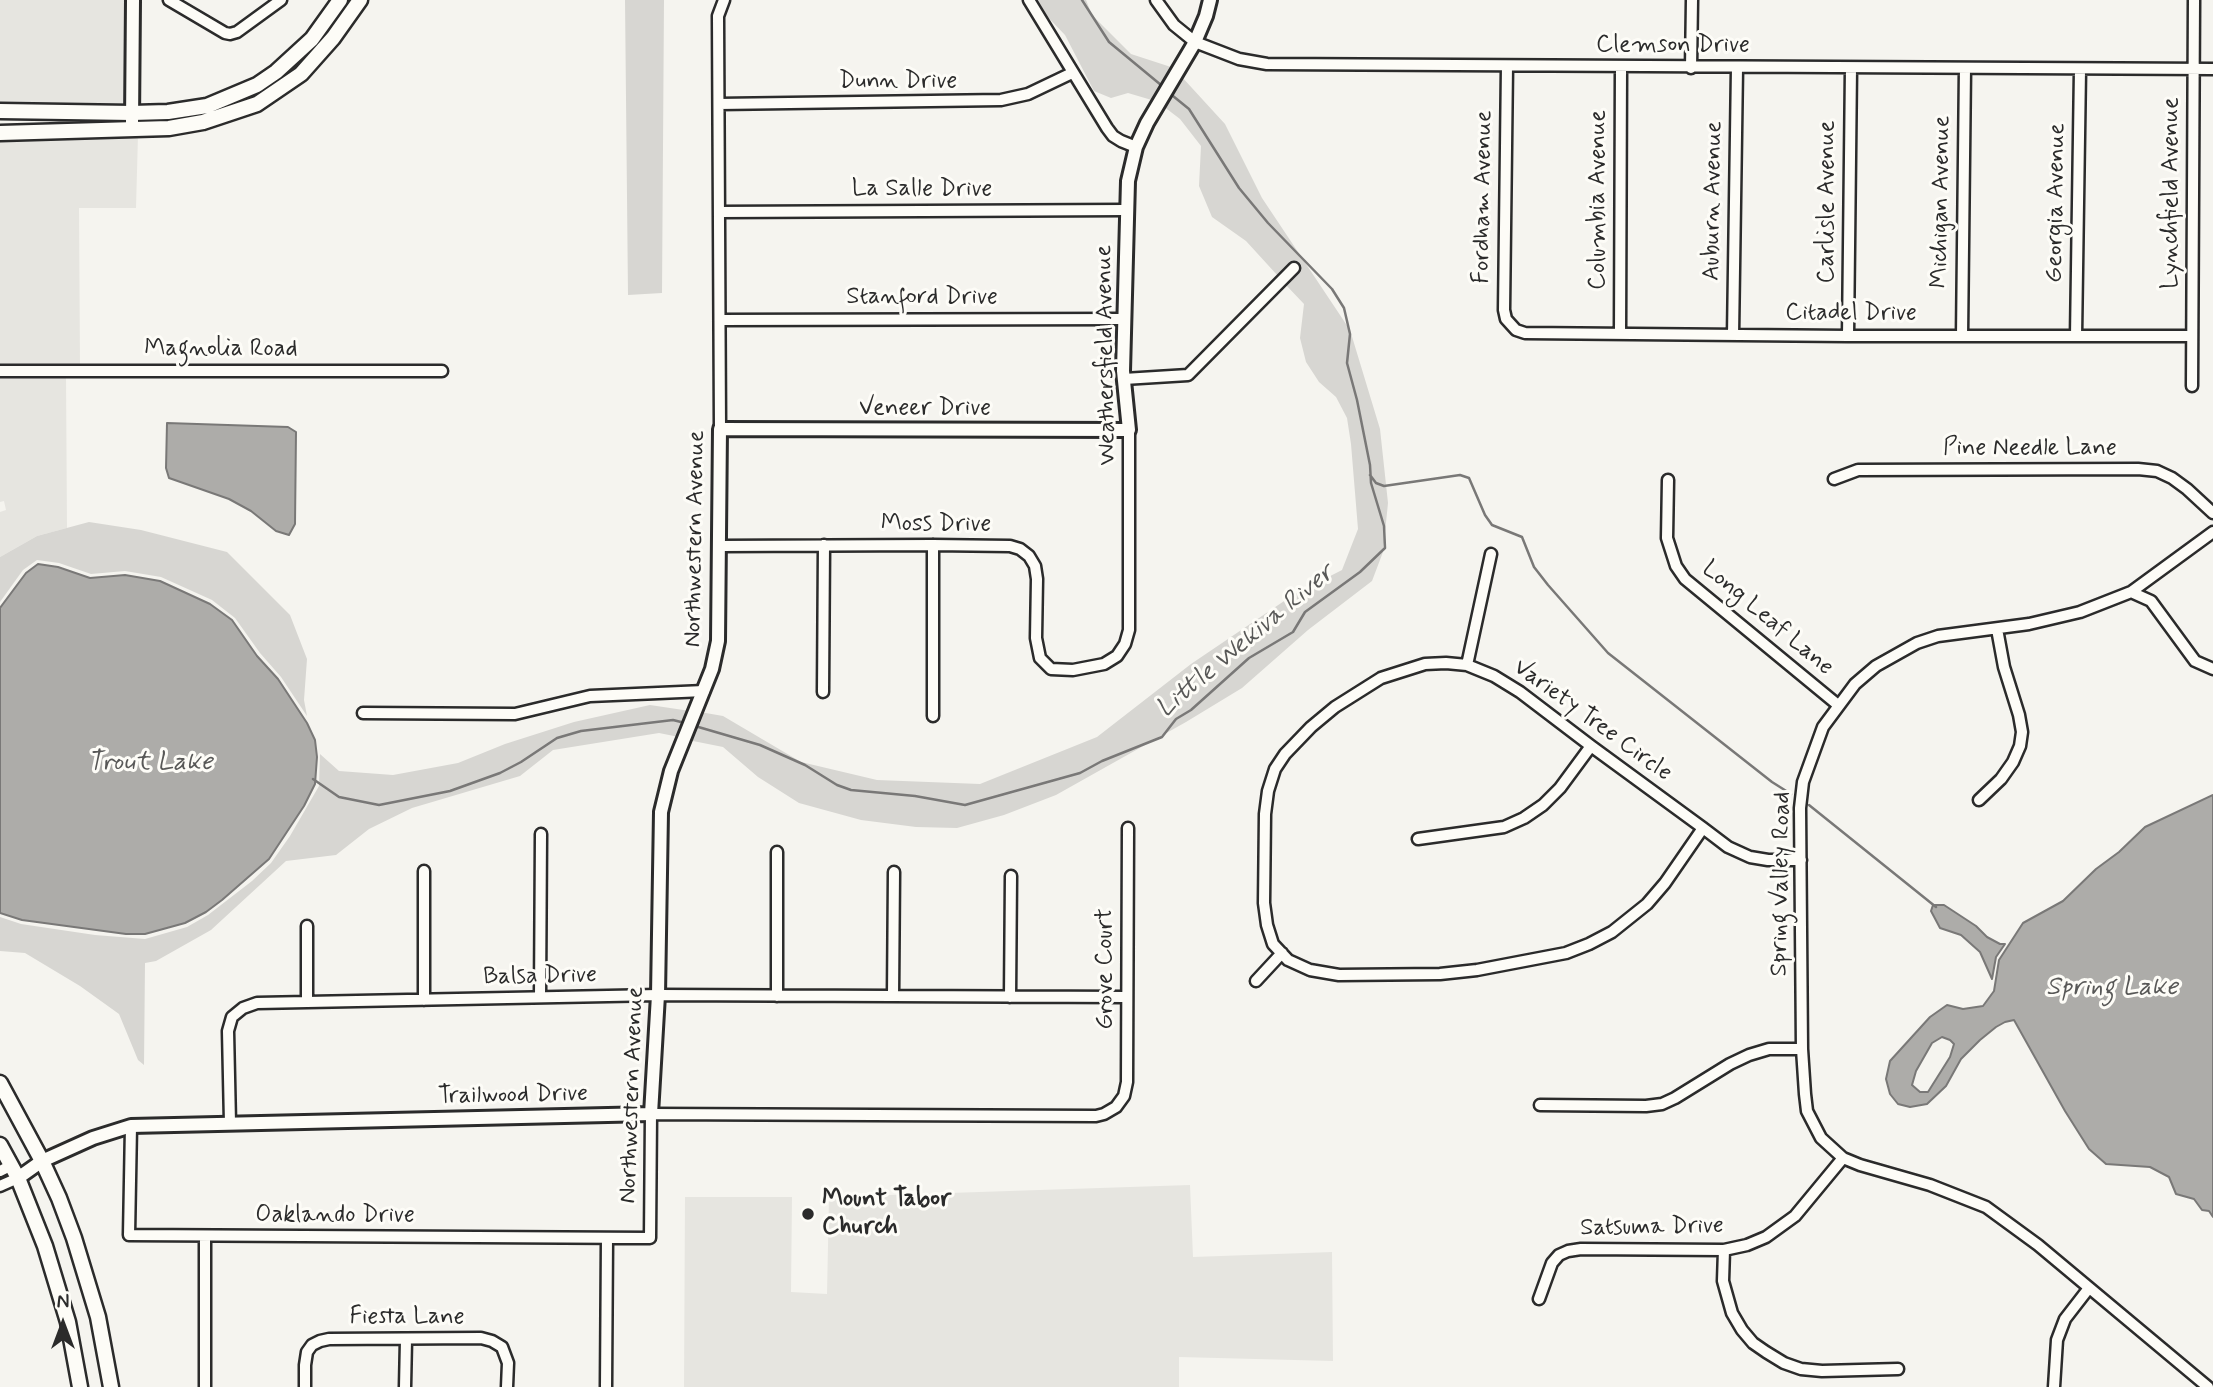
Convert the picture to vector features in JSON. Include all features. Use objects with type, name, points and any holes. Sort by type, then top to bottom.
[{"type":"main road","points":[[0,111],[132,113],[168,112],[207,106],[257,85],[276,72],[312,39],[340,0]]},
{"type":"main road","points":[[0,133],[169,128],[203,122],[257,104],[301,74],[333,38],[360,0]]},
{"type":"main road","points":[[1,1085],[59,1198],[87,1277],[98,1317],[111,1387]]},
{"type":"main road","points":[[0,1145],[57,1284],[68,1322],[80,1387]]},
{"type":"street","points":[[132,0],[132,130]]},
{"type":"street","points":[[169,0],[230,34],[237,32],[281,0]]},
{"type":"street","name":"Northwestern Avenue","points":[[650,1238],[651,1114],[658,995],[660,812],[671,771],[712,669],[718,641],[718,16],[724,0]]},
{"type":"street","points":[[1029,0],[1113,135],[1136,147]]},
{"type":"street","name":"Clemson Drive","points":[[1156,0],[1174,24],[1195,42],[1240,59],[1267,64],[2213,69]]},
{"type":"street","name":"Weathersfield Avenue","points":[[1051,669],[1073,670],[1104,664],[1117,656],[1125,644],[1129,630],[1129,430],[1124,379],[1128,181],[1136,147],[1147,122],[1195,42],[1210,0]]},
{"type":"street","points":[[1691,68],[1692,0]]},
{"type":"street","name":"Lynchfield Avenue","points":[[2192,386],[2194,0]]},
{"type":"street","name":"Fordham Avenue","points":[[1507,66],[1504,310],[1511,326]]},
{"type":"street","name":"Columbia Avenue","points":[[1620,333],[1621,67]]},
{"type":"street","name":"Auburn Avenue","points":[[1733,335],[1737,68]]},
{"type":"street","name":"Carlisle Avenue","points":[[1849,336],[1851,68]]},
{"type":"street","name":"Michigan Avenue","points":[[1962,336],[1965,68]]},
{"type":"street","name":"Georgia Avenue","points":[[2076,336],[2080,70]]},
{"type":"street","name":"Dunn Drive","points":[[719,104],[1001,100],[1028,94],[1073,72]]},
{"type":"street","name":"La Salle Drive","points":[[719,212],[1126,210]]},
{"type":"street","points":[[1124,379],[1188,375],[1293,268]]},
{"type":"street","name":"Stanford Drive","points":[[720,320],[1124,319]]},
{"type":"street","name":"Citadel Drive","points":[[1511,326],[1525,333],[2192,336]]},
{"type":"street","name":"Magnolia Road","points":[[0,371],[442,371]]},
{"type":"street","name":"Veneer Drive","points":[[720,429],[1129,430]]},
{"type":"street","name":"Pine Needle Lane","points":[[1834,479],[1858,470],[2138,469],[2157,471],[2172,478],[2213,513]]},
{"type":"street","name":"Long Leaf Lane","points":[[1668,480],[1667,538],[1676,566],[1685,579],[1838,705]]},
{"type":"street","name":"Spring Valley Road","points":[[2207,1387],[2038,1245],[1986,1207],[1930,1185],[1860,1165],[1843,1157],[1821,1138],[1808,1111],[1802,1049],[1800,808],[1803,782],[1823,727],[1855,684],[1876,666],[1917,643],[1938,636],[1997,629],[2080,612],[2131,592],[2213,532]]},
{"type":"street","points":[[823,692],[824,545]]},
{"type":"street","points":[[933,545],[933,716]]},
{"type":"street","name":"Moss Drive","points":[[720,546],[933,545],[1020,549],[1029,555],[1035,566],[1037,650],[1040,658],[1051,669]]},
{"type":"street","points":[[1467,665],[1491,555]]},
{"type":"street","points":[[2131,592],[2151,601],[2195,661],[2213,669]]},
{"type":"street","points":[[1979,800],[2001,779],[2012,762],[2020,746],[2022,732],[2004,667],[1997,629]]},
{"type":"street","name":"Variety Tree Circle","points":[[1282,953],[1273,944],[1264,903],[1265,814],[1275,769],[1303,734],[1335,707],[1381,678],[1425,664],[1467,665],[1494,676],[1520,692],[1728,847],[1750,857],[1801,860]]},
{"type":"street","points":[[363,713],[515,714],[600,695],[704,691]]},
{"type":"street","points":[[1418,839],[1504,827],[1524,818],[1543,805],[1560,788],[1591,746]]},
{"type":"street","name":"Grove Court","points":[[1116,1107],[1124,1096],[1127,1082],[1128,828]]},
{"type":"street","points":[[1256,981],[1282,953],[1289,960],[1310,970],[1339,975],[1440,974],[1477,970],[1566,953],[1612,932],[1647,904],[1703,828]]},
{"type":"street","points":[[540,997],[541,834]]},
{"type":"street","points":[[777,852],[777,996]]},
{"type":"street","points":[[424,871],[424,1000]]},
{"type":"street","points":[[893,996],[894,872]]},
{"type":"street","points":[[1010,997],[1011,876]]},
{"type":"street","points":[[307,926],[307,1002]]},
{"type":"street","name":"Balsa Drive","points":[[230,1123],[228,1031],[232,1017],[243,1008],[257,1003],[658,995],[1127,997]]},
{"type":"street","points":[[1540,1105],[1662,1104],[1730,1063],[1749,1055],[1769,1049],[1802,1049]]},
{"type":"street","name":"Trailwood Drive","points":[[9,1172],[42,1161],[93,1138],[131,1126],[651,1114],[1096,1116],[1116,1107]]},
{"type":"street","name":"Oaklando Drive","points":[[131,1126],[129,1236],[650,1238]]},
{"type":"street","name":"Satsuma Drive","points":[[1539,1298],[1552,1263],[1559,1255],[1568,1251],[1724,1250],[1757,1241],[1795,1216],[1843,1157]]},
{"type":"street","points":[[0,1186],[9,1172]]},
{"type":"street","points":[[205,1236],[205,1387]]},
{"type":"street","points":[[606,1387],[607,1238]]},
{"type":"street","points":[[1724,1250],[1723,1281],[1732,1313],[1753,1343],[1766,1352],[1801,1369],[1898,1369]]},
{"type":"street","points":[[2054,1387],[2057,1339],[2065,1319],[2089,1288]]},
{"type":"street","name":"Fiesta Lane","points":[[305,1387],[307,1352],[312,1345],[329,1339],[481,1338],[502,1347],[508,1363],[508,1387]]},
{"type":"street","points":[[405,1387],[406,1340]]},
{"type":"shaded area","points":[[0,0],[128,0],[127,108],[0,106]]},
{"type":"shaded area","points":[[625,0],[664,0],[662,293],[628,295]]},
{"type":"shaded area","points":[[1034,0],[1086,0],[1092,15],[1131,54],[1174,68],[1155,101],[1128,93],[1111,98],[1094,91],[1065,35]]},
{"type":"shaded area","points":[[1181,76],[1225,124],[1262,198],[1350,330],[1380,429],[1388,503],[1383,552],[1372,581],[1308,630],[1242,688],[1186,722],[1056,795],[1004,815],[957,828],[916,827],[861,820],[799,803],[758,777],[723,747],[688,740],[700,712],[723,716],[801,762],[877,780],[980,784],[1097,737],[1191,664],[1293,595],[1342,570],[1358,529],[1351,444],[1347,418],[1336,397],[1319,382],[1306,362],[1300,338],[1304,304],[1285,284],[1300,268],[1294,261],[1278,276],[1246,241],[1212,217],[1199,186],[1201,146],[1180,119],[1163,106]]},
{"type":"shaded area","points":[[138,135],[136,208],[79,208],[80,366],[0,366],[0,138]]},
{"type":"shaded area","points":[[0,376],[66,376],[67,528],[37,536],[0,557],[0,512],[6,510],[4,501],[0,502]]},
{"type":"shaded area","points":[[89,522],[141,530],[227,552],[290,615],[307,659],[304,700],[307,716],[281,677],[235,618],[212,600],[161,577],[125,571],[91,574],[59,563],[37,560],[23,570],[0,602],[0,557],[37,536]]},
{"type":"shaded area","points":[[650,705],[690,711],[679,737],[659,733],[553,750],[520,776],[412,808],[369,829],[336,855],[286,861],[211,930],[156,961],[145,963],[144,1065],[138,1060],[119,1014],[80,986],[25,953],[0,951],[0,917],[21,924],[145,939],[187,927],[208,915],[271,863],[290,836],[319,786],[320,754],[339,771],[393,775],[458,763],[505,744],[574,722]]},
{"type":"shaded area","points":[[1190,1185],[1193,1257],[1332,1252],[1333,1361],[1179,1357],[1179,1387],[684,1387],[685,1197],[792,1197],[791,1292],[827,1294],[829,1197]]},
{"type":"water","points":[[167,423],[288,427],[296,432],[295,524],[289,535],[276,531],[251,511],[229,499],[169,478],[166,468]]},
{"type":"water","name":"Trout Lake","points":[[38,564],[58,567],[90,578],[125,575],[160,581],[210,604],[232,620],[257,656],[278,679],[315,740],[315,784],[304,806],[269,859],[222,900],[185,923],[145,934],[126,934],[22,920],[0,913],[0,608],[26,573]]},
{"type":"water","name":"Spring Lake","points":[[2213,795],[2213,1217],[2209,1211],[2202,1210],[2194,1199],[2176,1194],[2169,1177],[2150,1167],[2106,1164],[2089,1149],[2014,1020],[1996,1027],[1980,1040],[1961,1059],[1946,1086],[1927,1104],[1910,1107],[1898,1104],[1890,1094],[1886,1079],[1890,1061],[1930,1017],[1947,1005],[1963,1009],[1983,1006],[1994,991],[1999,960],[2023,923],[2063,901],[2145,827]],"holes":[[[1942,1037],[1954,1044],[1950,1057],[1928,1092],[1920,1092],[1912,1085],[1916,1071],[1932,1043]]]},
{"type":"water","points":[[1933,905],[1944,905],[1976,926],[1987,937],[2005,944],[1996,957],[1992,979],[1980,952],[1961,935],[1940,928],[1931,911]]},
{"type":"waterway","name":"Little Wekiva River","points":[[1082,0],[1109,42],[1161,85]]},
{"type":"waterway","name":"Little Wekiva River","points":[[695,726],[760,745],[851,790],[915,796],[965,805],[1080,773],[1102,761],[1162,737],[1176,719],[1191,710],[1249,658],[1293,632],[1305,612],[1360,572],[1385,548],[1384,526],[1371,483],[1370,465],[1347,363],[1350,334],[1344,308],[1332,289],[1268,223],[1239,188],[1189,109],[1173,96]]},
{"type":"waterway","points":[[1370,475],[1376,483],[1384,486],[1460,475],[1469,478],[1492,525],[1522,537],[1534,567],[1608,653],[1791,794]]},
{"type":"waterway","name":"Little Wekiva River","points":[[313,779],[339,797],[379,805],[450,791],[500,773],[557,738],[581,731],[673,720],[685,723]]},
{"type":"waterway","points":[[1809,805],[1936,907]]},
{"type":"place","name":"Mount Tabor Church","points":[[808,1214]]}]
